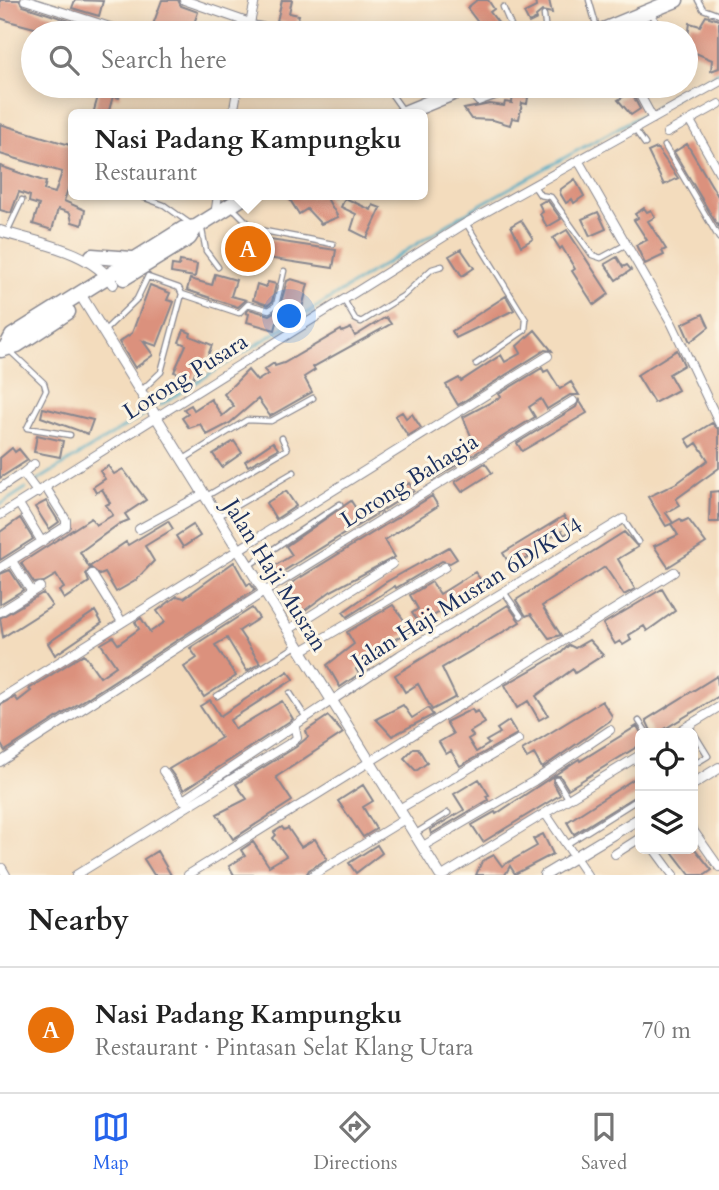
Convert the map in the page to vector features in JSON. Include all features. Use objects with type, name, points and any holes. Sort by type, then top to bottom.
[{"type":"highway","points":[[633,21],[655,6],[676,0]]},
{"type":"highway","points":[[415,109],[442,98]]},
{"type":"highway","points":[[94,285],[142,267],[183,229],[198,226],[239,200]]},
{"type":"highway","points":[[83,298],[94,285],[96,275],[88,259],[118,260],[142,267]]},
{"type":"highway","points":[[3,349],[17,345],[114,278]]},
{"type":"street","points":[[25,0],[91,21]]},
{"type":"street","points":[[184,0],[244,21]]},
{"type":"street","points":[[250,21],[255,0]]},
{"type":"street","name":"Lorong Pusara","points":[[698,94],[719,82]]},
{"type":"street","points":[[642,98],[653,119]]},
{"type":"street","name":"Lorong Pusara","points":[[0,515],[466,223],[690,98]]},
{"type":"street","points":[[667,134],[719,105]]},
{"type":"street","points":[[690,121],[719,172]]},
{"type":"street","points":[[578,160],[672,324],[719,423]]},
{"type":"street","points":[[215,215],[217,200]]},
{"type":"street","points":[[4,232],[105,262],[114,278]]},
{"type":"street","name":"Jalan Haji Musran","points":[[83,298],[142,390],[247,566],[288,630],[304,647],[368,762],[442,875]]},
{"type":"street","points":[[0,699],[548,356]]},
{"type":"street","name":"Lorong Bahagia","points":[[0,762],[264,592],[573,401]]},
{"type":"street","points":[[0,488],[34,464]]},
{"type":"street","points":[[0,568],[66,526],[66,520],[42,490],[23,473]]},
{"type":"street","points":[[139,529],[206,495]]},
{"type":"street","points":[[19,504],[42,541]]},
{"type":"street","name":"Jalan Haji Musran 6D/KU4","points":[[163,771],[183,800],[504,592],[623,519]]},
{"type":"street","points":[[0,612],[36,589],[12,561]]},
{"type":"street","points":[[288,630],[392,564]]},
{"type":"street","points":[[304,647],[445,568]]},
{"type":"street","points":[[188,875],[674,572]]},
{"type":"street","points":[[92,574],[122,622]]},
{"type":"street","points":[[684,728],[719,707]]},
{"type":"street","points":[[76,875],[292,743],[297,738],[295,727]]},
{"type":"street","points":[[424,846],[534,781],[610,730]]},
{"type":"street","points":[[398,808],[518,740]]},
{"type":"street","points":[[442,875],[635,758]]},
{"type":"street","points":[[698,782],[719,768]]},
{"type":"street","points":[[545,813],[587,875]]},
{"type":"street","points":[[313,875],[405,819]]},
{"type":"street","points":[[545,875],[635,825]]},
{"type":"street","points":[[698,838],[719,867]]},
{"type":"street","points":[[615,854],[635,841]]},
{"type":"street","points":[[658,854],[673,875]]},
{"type":"lane","points":[[589,0],[598,21]]},
{"type":"lane","points":[[698,0],[703,9],[719,15]]},
{"type":"lane","points":[[503,7],[509,21]]},
{"type":"lane","points":[[544,15],[544,21]]},
{"type":"lane","points":[[475,98],[478,103],[492,98]]},
{"type":"lane","points":[[635,129],[645,144]]},
{"type":"lane","points":[[665,146],[719,238]]},
{"type":"lane","points":[[534,185],[540,195],[551,197],[592,256],[601,258],[627,244]]},
{"type":"lane","points":[[4,232],[22,200]]},
{"type":"lane","points":[[150,200],[198,226],[206,251],[218,267]]},
{"type":"lane","points":[[231,205],[254,229],[333,244]]},
{"type":"lane","points":[[466,223],[526,320],[525,330],[475,364]]},
{"type":"lane","points":[[344,300],[355,319],[361,322],[403,296],[432,269],[442,266]]},
{"type":"lane","points":[[103,331],[137,299],[142,267],[179,288],[182,294],[161,372],[142,390]]},
{"type":"lane","points":[[182,294],[239,313],[248,304],[269,310],[276,304],[284,271]]},
{"type":"lane","points":[[3,349],[44,383],[46,390],[27,428],[70,435]]},
{"type":"lane","points":[[183,460],[247,419],[271,421],[313,397]]},
{"type":"lane","points":[[206,495],[287,449],[282,438]]},
{"type":"lane","points":[[216,517],[294,472]]},
{"type":"lane","points":[[247,566],[340,504]]},
{"type":"lane","points":[[623,519],[638,542]]},
{"type":"lane","points":[[504,592],[521,616]]},
{"type":"lane","points":[[217,695],[304,647]]},
{"type":"lane","points":[[290,693],[307,719]]},
{"type":"lane","points":[[639,722],[643,728]]},
{"type":"lane","points":[[698,740],[708,756],[698,762]]},
{"type":"lane","points":[[557,780],[569,799]]},
{"type":"lane","points":[[566,845],[635,801]]},
{"type":"lane","points":[[415,834],[447,813]]},
{"type":"building","points":[[0,0],[19,0],[23,6],[70,21],[21,21],[21,24],[0,18]]},
{"type":"building","points":[[75,0],[103,1],[99,16],[72,8]]},
{"type":"building","points":[[162,0],[178,0],[181,6],[198,12],[195,21],[154,21]]},
{"type":"building","points":[[282,0],[292,0],[289,13],[299,15],[297,21],[277,21]]},
{"type":"building","points":[[477,0],[488,0],[494,9],[490,12],[497,21],[477,21],[467,8]]},
{"type":"building","points":[[535,0],[549,0],[552,13],[542,11],[536,16],[537,19],[528,21],[524,13],[536,7]]},
{"type":"building","points":[[706,16],[719,20],[719,68],[711,71],[712,60],[698,54],[700,26]]},
{"type":"building","points":[[98,98],[112,98],[109,109],[94,109]]},
{"type":"building","points":[[513,98],[528,98],[527,104],[522,103],[519,119],[512,118],[510,125],[493,120],[471,119],[464,109],[490,104],[504,106],[505,102],[512,103]]},
{"type":"building","points":[[634,98],[640,109],[631,115],[618,100]]},
{"type":"building","points":[[0,124],[68,144],[68,189],[64,201],[85,210],[82,225],[72,222],[70,213],[58,209],[52,230],[33,224],[39,205],[29,202],[30,196],[19,192],[11,213],[0,210],[0,166],[46,182],[44,190],[55,193],[62,172],[0,154]]},
{"type":"building","points":[[687,144],[719,198],[719,228],[674,152]]},
{"type":"building","points":[[657,148],[678,178],[664,185],[648,152]]},
{"type":"building","points":[[575,179],[584,196],[574,203],[572,199],[566,203],[560,193],[561,189]]},
{"type":"building","points":[[290,200],[328,200],[338,217],[321,224],[307,209],[299,214]]},
{"type":"building","points":[[344,200],[349,200],[371,210],[373,205],[381,208],[367,238],[351,230],[356,214],[341,207]]},
{"type":"building","points":[[548,201],[561,219],[547,227],[540,214],[543,212],[539,204]]},
{"type":"building","points":[[644,208],[647,212],[651,210],[655,217],[648,221],[666,249],[662,251],[664,255],[645,264],[636,245],[647,240],[634,220],[638,218],[635,214]]},
{"type":"building","points":[[598,212],[606,229],[590,236],[582,219]]},
{"type":"building","points":[[521,220],[533,239],[521,246],[511,226]]},
{"type":"building","points":[[567,230],[609,294],[594,305],[572,271],[575,269],[562,247],[560,249],[553,238]]},
{"type":"building","points":[[270,240],[336,250],[333,268],[267,258]]},
{"type":"building","points":[[461,249],[474,268],[462,276],[449,256]]},
{"type":"building","points":[[617,257],[623,267],[627,265],[631,270],[616,280],[605,264]]},
{"type":"building","points":[[180,261],[197,264],[195,277],[171,273],[172,265],[179,266]]},
{"type":"building","points":[[215,274],[236,280],[231,296],[246,300],[238,307],[187,290],[190,279],[212,285]]},
{"type":"building","points":[[291,279],[308,284],[301,312],[281,307],[275,330],[247,322],[249,314],[246,313],[249,309],[269,315],[279,309],[287,281]]},
{"type":"building","points":[[268,282],[276,284],[272,302],[268,305],[253,300],[257,284],[266,287]]},
{"type":"building","points":[[150,285],[170,293],[167,300],[174,302],[157,346],[143,341],[153,355],[135,368],[119,342],[132,333]]},
{"type":"building","points":[[506,296],[514,310],[456,338],[452,331]]},
{"type":"building","points":[[703,314],[709,327],[690,342],[682,324]]},
{"type":"building","points":[[386,317],[391,324],[313,367],[315,370],[304,377],[312,392],[270,416],[258,399],[230,423],[207,435],[200,424],[189,428],[182,418],[188,414],[184,409],[191,405],[194,410],[211,399],[222,416],[234,406],[224,394],[248,370],[257,381],[268,374],[264,370],[274,363],[275,366],[284,363],[341,330],[342,332],[351,328],[355,336]]},
{"type":"building","points":[[184,330],[191,333],[190,336],[212,345],[206,360],[201,358],[192,380],[188,378],[186,383],[178,379],[180,374],[174,372],[186,345],[179,342]]},
{"type":"building","points":[[535,330],[552,351],[545,350],[458,405],[446,385],[459,378],[461,381],[501,355],[505,362],[521,353],[517,346]]},
{"type":"building","points":[[677,350],[684,365],[669,374],[678,390],[654,403],[637,375]]},
{"type":"building","points":[[542,368],[544,372],[548,370],[560,389],[571,382],[579,395],[570,395],[547,409],[541,399],[529,407],[535,417],[432,480],[427,472],[474,443],[463,417],[501,397],[499,394]]},
{"type":"building","points":[[579,400],[587,413],[522,451],[517,443],[576,407]]},
{"type":"building","points":[[43,408],[93,420],[88,434],[41,417]]},
{"type":"building","points":[[402,412],[406,418],[412,414],[421,428],[408,436],[395,416]]},
{"type":"building","points":[[712,423],[719,430],[719,468],[676,499],[680,505],[666,513],[673,523],[666,526],[648,497],[677,483],[708,460],[697,443],[691,447],[686,439]]},
{"type":"building","points":[[37,435],[63,441],[60,457],[34,452]]},
{"type":"building","points":[[234,441],[242,453],[222,467],[213,454]]},
{"type":"building","points":[[273,442],[278,449],[248,466],[245,461]]},
{"type":"building","points":[[12,448],[15,452],[19,449],[28,460],[0,478],[0,458]]},
{"type":"building","points":[[485,463],[492,473],[462,492],[455,482]]},
{"type":"building","points":[[108,466],[114,474],[123,469],[146,500],[125,514],[129,520],[119,524],[80,552],[89,567],[126,542],[128,545],[168,521],[173,529],[145,546],[154,561],[135,581],[116,592],[105,573],[100,575],[91,568],[86,574],[89,582],[64,599],[59,591],[64,588],[56,575],[44,582],[34,583],[21,563],[91,518],[96,525],[113,515],[106,505],[110,503],[102,489],[96,493],[93,487],[105,479],[100,471]]},
{"type":"building","points":[[409,483],[414,491],[277,575],[273,567],[292,555],[286,546],[351,501],[359,513]]},
{"type":"building","points":[[286,491],[296,506],[276,519],[266,503]]},
{"type":"building","points":[[719,491],[719,522],[709,522],[710,492]]},
{"type":"building","points":[[432,496],[438,506],[385,540],[395,557],[331,591],[297,616],[284,590],[290,584]]},
{"type":"building","points":[[46,501],[59,522],[49,529],[35,507]]},
{"type":"building","points":[[564,516],[572,530],[564,535],[562,531],[540,544],[542,546],[527,555],[529,558],[510,565],[503,553]]},
{"type":"building","points":[[20,518],[33,539],[0,560],[0,532]]},
{"type":"building","points":[[680,519],[682,522],[688,519],[706,543],[668,567],[654,546],[678,535],[671,524]]},
{"type":"building","points":[[193,525],[200,536],[183,547],[176,536]]},
{"type":"building","points":[[624,532],[638,547],[618,559],[635,589],[624,595],[605,567],[542,606],[561,635],[549,638],[531,614],[526,616],[516,600]]},
{"type":"building","points":[[449,547],[457,559],[450,563],[442,561],[396,588],[395,586],[347,617],[343,612],[386,582]]},
{"type":"building","points":[[234,562],[247,585],[250,583],[255,590],[5,751],[0,743],[0,705],[15,697],[18,701],[31,691],[29,689],[84,654],[100,677],[116,666],[101,644],[113,637],[118,644],[139,629],[135,622],[141,618],[150,632],[165,622],[157,611],[177,596],[184,598]]},
{"type":"building","points":[[10,570],[23,590],[0,604],[0,574]]},
{"type":"building","points":[[475,572],[483,583],[481,587],[420,624],[412,613],[418,609],[410,595],[432,582],[440,594]]},
{"type":"building","points":[[662,589],[675,611],[647,631],[644,626],[629,635],[631,640],[623,645],[620,641],[615,644],[603,624]]},
{"type":"building","points":[[43,593],[52,606],[3,637],[0,618]]},
{"type":"building","points":[[393,605],[412,631],[387,643],[389,646],[356,669],[359,674],[340,687],[327,665],[354,644],[347,632]]},
{"type":"building","points":[[508,605],[520,622],[442,668],[456,697],[432,710],[418,684],[405,692],[395,675]]},
{"type":"building","points":[[252,608],[259,618],[239,631],[260,663],[247,671],[227,638],[215,645],[236,676],[204,697],[184,667],[197,658],[190,648]]},
{"type":"building","points":[[95,611],[102,623],[55,655],[48,643]]},
{"type":"building","points":[[589,640],[603,655],[575,673],[573,669],[536,696],[548,715],[539,720],[528,701],[517,708],[505,685],[561,653],[569,645],[575,648]]},
{"type":"building","points":[[288,671],[294,679],[230,720],[235,729],[282,701],[293,719],[184,790],[169,769],[221,738],[200,706],[210,700],[220,716]]},
{"type":"building","points":[[717,676],[719,696],[666,728],[650,728],[646,720]]},
{"type":"building","points":[[602,701],[612,716],[611,720],[542,768],[534,754],[527,758],[522,750]]},
{"type":"building","points":[[403,705],[412,718],[428,708],[433,715],[392,736],[376,719]]},
{"type":"building","points":[[472,709],[474,713],[478,711],[485,723],[470,732],[473,736],[468,739],[476,752],[489,744],[486,741],[500,733],[497,729],[509,721],[517,734],[460,766],[451,751],[446,754],[439,742],[453,734],[446,722]]},
{"type":"building","points":[[328,716],[343,733],[276,777],[292,801],[233,839],[217,814],[247,799],[236,784],[296,747],[308,737],[306,731]]},
{"type":"building","points":[[637,726],[635,748],[568,789],[560,776],[554,776],[553,782],[560,795],[483,842],[472,825],[495,812],[496,814],[579,759],[580,761]]},
{"type":"building","points":[[414,748],[418,748],[427,763],[416,771],[404,758]]},
{"type":"building","points":[[635,778],[635,796],[574,834],[567,822]]},
{"type":"building","points":[[479,779],[489,795],[486,796],[488,800],[431,834],[430,830],[464,810],[454,794]]},
{"type":"building","points":[[363,785],[373,801],[363,807],[376,829],[363,837],[338,801]]},
{"type":"building","points":[[282,827],[284,830],[288,828],[301,847],[315,839],[327,859],[309,870],[306,875],[234,875],[229,866],[245,856],[241,850],[253,842],[269,866],[286,856],[273,838],[276,835],[274,832]]},
{"type":"building","points":[[543,834],[553,854],[515,874],[510,866],[505,875],[476,875],[482,861],[494,855],[502,866],[537,846],[533,839]]},
{"type":"building","points":[[377,845],[382,853],[356,873],[349,863]]},
{"type":"building","points":[[157,851],[171,875],[154,875],[144,859]]},
{"type":"building","points":[[698,853],[712,870],[705,875],[690,875],[674,854]]},
{"type":"waterway","points":[[698,84],[719,72]]},
{"type":"waterway","points":[[654,108],[672,98]]},
{"type":"waterway","points":[[159,406],[474,208],[643,114]]},
{"type":"waterway","points":[[37,481],[147,413]]},
{"type":"waterway","points":[[0,505],[26,488]]},
{"type":"place","name":"Nasi Padang Kampungku","points":[[248,249]]}]
